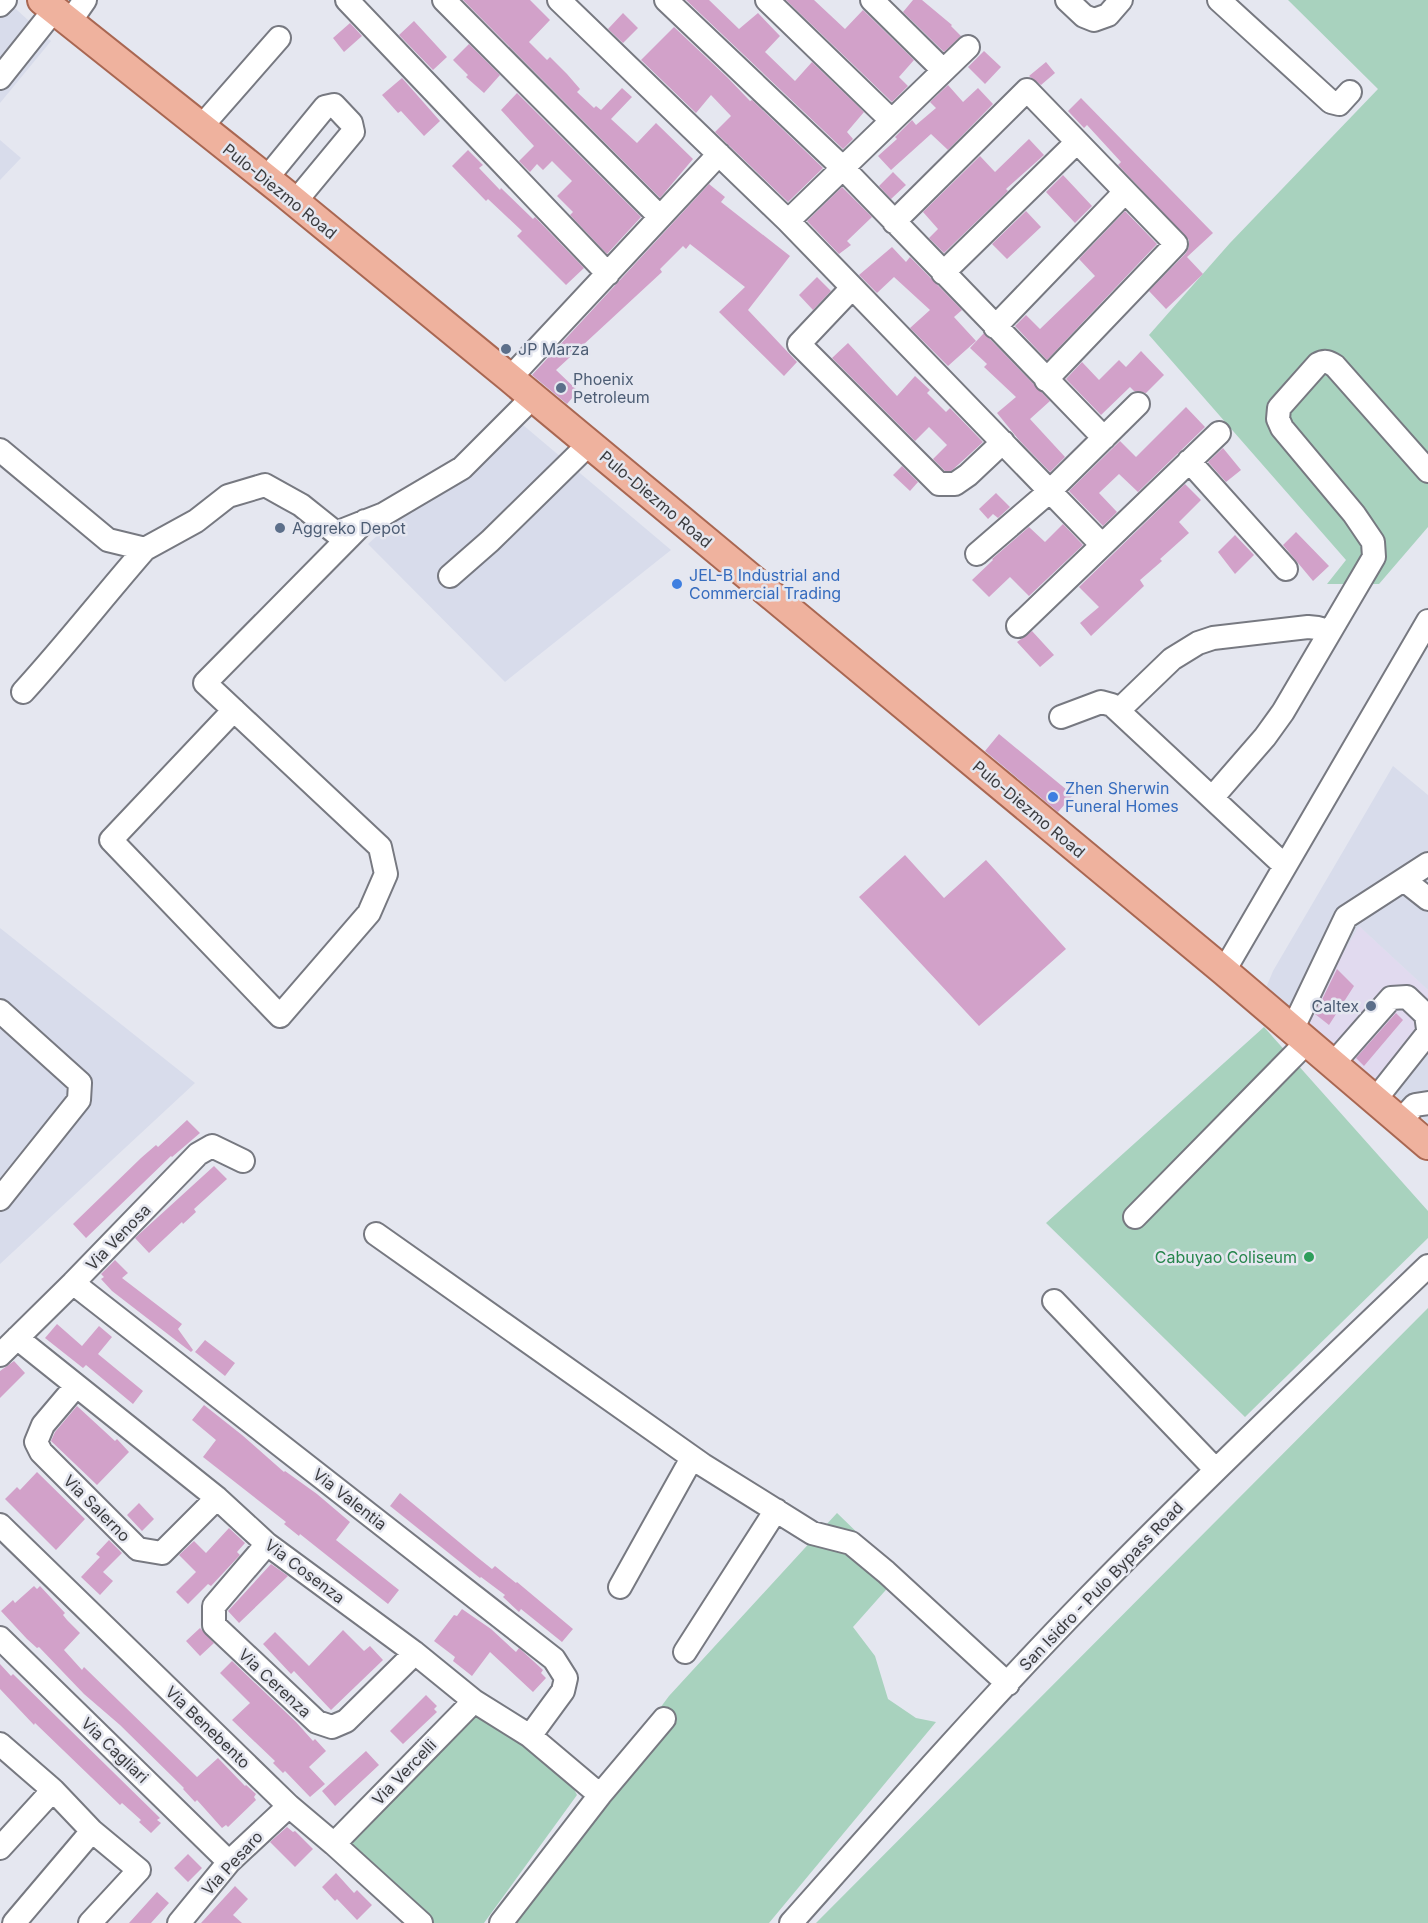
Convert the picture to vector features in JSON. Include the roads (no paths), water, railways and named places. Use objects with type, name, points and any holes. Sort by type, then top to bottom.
[{"type":"main road","name":"Pulo-Diezmo Road","points":[[55,11],[295,202],[590,443],[1224,971],[1428,1145]]},
{"type":"street","points":[[0,5],[5,0]]},
{"type":"street","points":[[0,78],[55,11],[85,0]]},
{"type":"street","points":[[347,0],[608,273]]},
{"type":"street","points":[[444,0],[660,217]]},
{"type":"street","points":[[559,0],[788,221],[1102,545]]},
{"type":"street","points":[[666,0],[842,167],[1104,438]]},
{"type":"street","points":[[767,0],[891,120]]},
{"type":"street","points":[[872,0],[943,70]]},
{"type":"street","points":[[1067,0],[1084,16],[1094,20],[1108,15],[1121,0]]},
{"type":"street","points":[[1219,0],[1331,102],[1339,104],[1350,92]]},
{"type":"street","points":[[201,128],[279,38]]},
{"type":"street","points":[[788,221],[968,47]]},
{"type":"street","points":[[894,222],[1027,90],[1176,244],[1046,380]]},
{"type":"street","points":[[266,179],[325,107],[334,105],[351,123],[353,132],[295,202]]},
{"type":"street","points":[[943,273],[1077,142]]},
{"type":"street","points":[[510,378],[719,154]]},
{"type":"street","points":[[995,327],[1125,192]]},
{"type":"street","points":[[852,288],[799,344],[939,484],[955,484],[968,476],[1003,441]]},
{"type":"street","points":[[1212,798],[1265,737],[1283,712],[1374,557],[1373,542],[1354,514],[1282,428],[1278,418],[1279,408],[1318,364],[1329,362],[1428,471]]},
{"type":"street","points":[[23,692],[145,549],[196,521],[228,496],[265,485],[301,505],[336,533],[384,514],[462,468],[533,397]]},
{"type":"street","points":[[977,554],[1050,491],[1138,404]]},
{"type":"street","points":[[1018,626],[1218,433]]},
{"type":"street","points":[[450,576],[490,541],[590,443]]},
{"type":"street","points":[[0,450],[108,540],[145,549]]},
{"type":"street","points":[[1190,461],[1286,569]]},
{"type":"street","points":[[234,710],[111,840],[280,1016],[369,913],[386,874],[380,847],[234,710],[205,683],[365,521]]},
{"type":"street","points":[[1224,971],[1428,621]]},
{"type":"street","points":[[1119,710],[1172,659],[1197,643],[1213,638],[1308,627],[1329,631]]},
{"type":"street","points":[[1061,717],[1101,702],[1108,703],[1119,710],[1285,866]]},
{"type":"street","points":[[1135,1217],[1300,1036],[1346,917],[1428,864]]},
{"type":"street","points":[[1404,880],[1428,899]]},
{"type":"street","points":[[1333,1064],[1391,998],[1407,998],[1426,1015],[1428,1029]]},
{"type":"street","points":[[0,1011],[80,1083],[79,1100],[0,1199]]},
{"type":"street","points":[[1376,1100],[1428,1033]]},
{"type":"street","points":[[1400,1121],[1415,1106],[1428,1103]]},
{"type":"street","name":"Via Venosa","points":[[0,1355],[74,1283],[198,1154],[212,1146],[243,1161]]},
{"type":"street","points":[[376,1234],[692,1458],[812,1533],[851,1543],[886,1572],[1008,1684]]},
{"type":"street","name":"San Isidro - Pulo Bypass Road","points":[[791,1923],[921,1776],[1084,1602],[1215,1469],[1428,1266]]},
{"type":"street","name":"Via Valentia","points":[[74,1283],[554,1659],[566,1678],[563,1691],[530,1736]]},
{"type":"street","points":[[1054,1301],[1215,1469]]},
{"type":"street","name":"Via Cosenza","points":[[17,1338],[217,1498],[267,1544],[415,1653],[474,1701],[530,1736],[600,1795]]},
{"type":"street","name":"Via Salerno","points":[[76,1386],[42,1425],[36,1442],[40,1452],[138,1549],[162,1553],[217,1498]]},
{"type":"street","points":[[620,1587],[692,1458]]},
{"type":"street","points":[[686,1652],[776,1510]]},
{"type":"street","name":"Via Benebento","points":[[0,1525],[289,1806],[421,1923]]},
{"type":"street","name":"Via Cerenza","points":[[267,1544],[214,1606],[214,1625],[317,1722],[332,1727],[346,1721],[415,1653]]},
{"type":"street","name":"Via Cagliari","points":[[0,1638],[229,1862]]},
{"type":"street","name":"Via Vercelli","points":[[334,1844],[474,1701]]},
{"type":"street","points":[[501,1923],[600,1795],[664,1719]]},
{"type":"street","points":[[0,1744],[53,1790],[92,1831],[139,1870],[90,1923]]},
{"type":"street","points":[[0,1848],[53,1790]]},
{"type":"street","name":"Via Pesaro","points":[[179,1923],[229,1862],[289,1806]]},
{"type":"street","points":[[14,1923],[92,1831]]},
{"type":"place","name":"JP Marza","points":[[506,349]]},
{"type":"place","name":"Phoenix Petroleum","points":[[561,388]]},
{"type":"place","name":"Aggreko Depot","points":[[280,528]]},
{"type":"place","name":"JEL-B Industrial and Commercial Trading","points":[[677,584]]},
{"type":"place","name":"Zhen Sherwin Funeral Homes","points":[[1053,797]]},
{"type":"place","name":"Caltex","points":[[1371,1006]]},
{"type":"place","name":"Cabuyao Coliseum","points":[[1309,1257]]}]
